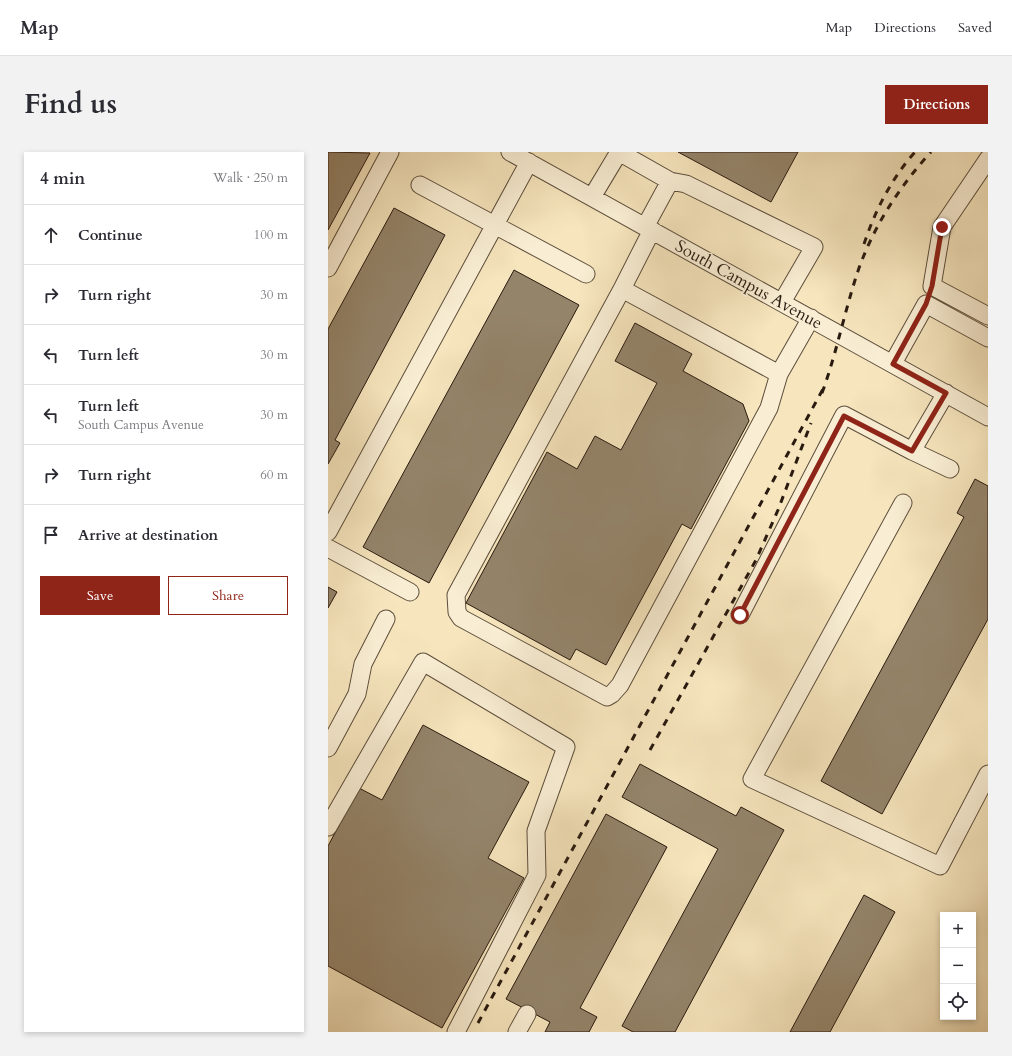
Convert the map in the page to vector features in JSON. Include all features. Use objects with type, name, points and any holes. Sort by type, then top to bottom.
[{"type":"street","points":[[328,268],[390,152]]},
{"type":"street","name":"South Campus Avenue","points":[[510,152],[988,417]]},
{"type":"street","points":[[592,197],[619,152],[670,181],[686,184],[814,247],[782,302]]},
{"type":"street","points":[[893,364],[926,304],[932,286],[942,227],[988,159]]},
{"type":"street","points":[[328,532],[529,162]]},
{"type":"street","points":[[670,181],[622,289],[456,594],[457,612],[461,618],[607,697],[612,694],[620,685],[769,408],[778,374],[811,318]]},
{"type":"street","points":[[420,185],[586,274]]},
{"type":"street","points":[[932,286],[988,316]]},
{"type":"street","points":[[622,289],[778,374]]},
{"type":"street","points":[[926,304],[988,338]]},
{"type":"street","points":[[912,451],[946,393]]},
{"type":"street","points":[[740,615],[844,416],[950,469]]},
{"type":"street","points":[[903,503],[752,779],[940,866],[988,774]]},
{"type":"street","points":[[328,548],[410,592]]},
{"type":"street","points":[[328,748],[358,694],[363,664],[386,619]]},
{"type":"street","points":[[328,827],[423,662],[566,747],[536,831],[537,875],[456,1032]]},
{"type":"street","points":[[517,1032],[527,1014]]},
{"type":"building","points":[[328,152],[370,153],[328,230]]},
{"type":"building","points":[[678,152],[798,152],[771,202]]},
{"type":"building","points":[[394,208],[445,235],[335,440],[340,443],[328,464],[328,329]]},
{"type":"building","points":[[514,270],[579,305],[429,583],[363,547]]},
{"type":"building","points":[[635,323],[692,354],[683,371],[743,404],[749,421],[691,529],[682,524],[606,665],[576,649],[570,660],[466,603],[547,452],[577,469],[595,436],[621,450],[657,383],[615,361]]},
{"type":"building","points":[[975,479],[988,486],[988,619],[882,814],[821,781],[964,517],[957,513]]},
{"type":"building","points":[[328,587],[337,592],[328,608]]},
{"type":"building","points":[[423,725],[529,782],[488,858],[524,878],[442,1028],[328,966],[328,846],[359,788],[382,800]]},
{"type":"building","points":[[640,764],[736,816],[741,807],[784,830],[675,1032],[633,1032],[622,1026],[718,849],[622,797]]},
{"type":"building","points":[[606,814],[667,847],[580,1008],[597,1017],[589,1032],[545,1032],[550,1022],[506,999]]},
{"type":"building","points":[[864,895],[895,912],[830,1032],[790,1032]]},
{"type":"railway","points":[[864,244],[873,220],[891,184],[915,152]]},
{"type":"railway","points":[[822,393],[854,283],[865,252],[889,206],[909,178],[931,152]]},
{"type":"railway","points":[[478,1023],[823,389]]},
{"type":"railway","points":[[650,750],[756,560],[778,510],[811,423]]},
{"type":"route","points":[[740,615],[844,416],[912,451],[946,393],[893,364],[926,304],[932,286],[942,227]]}]
